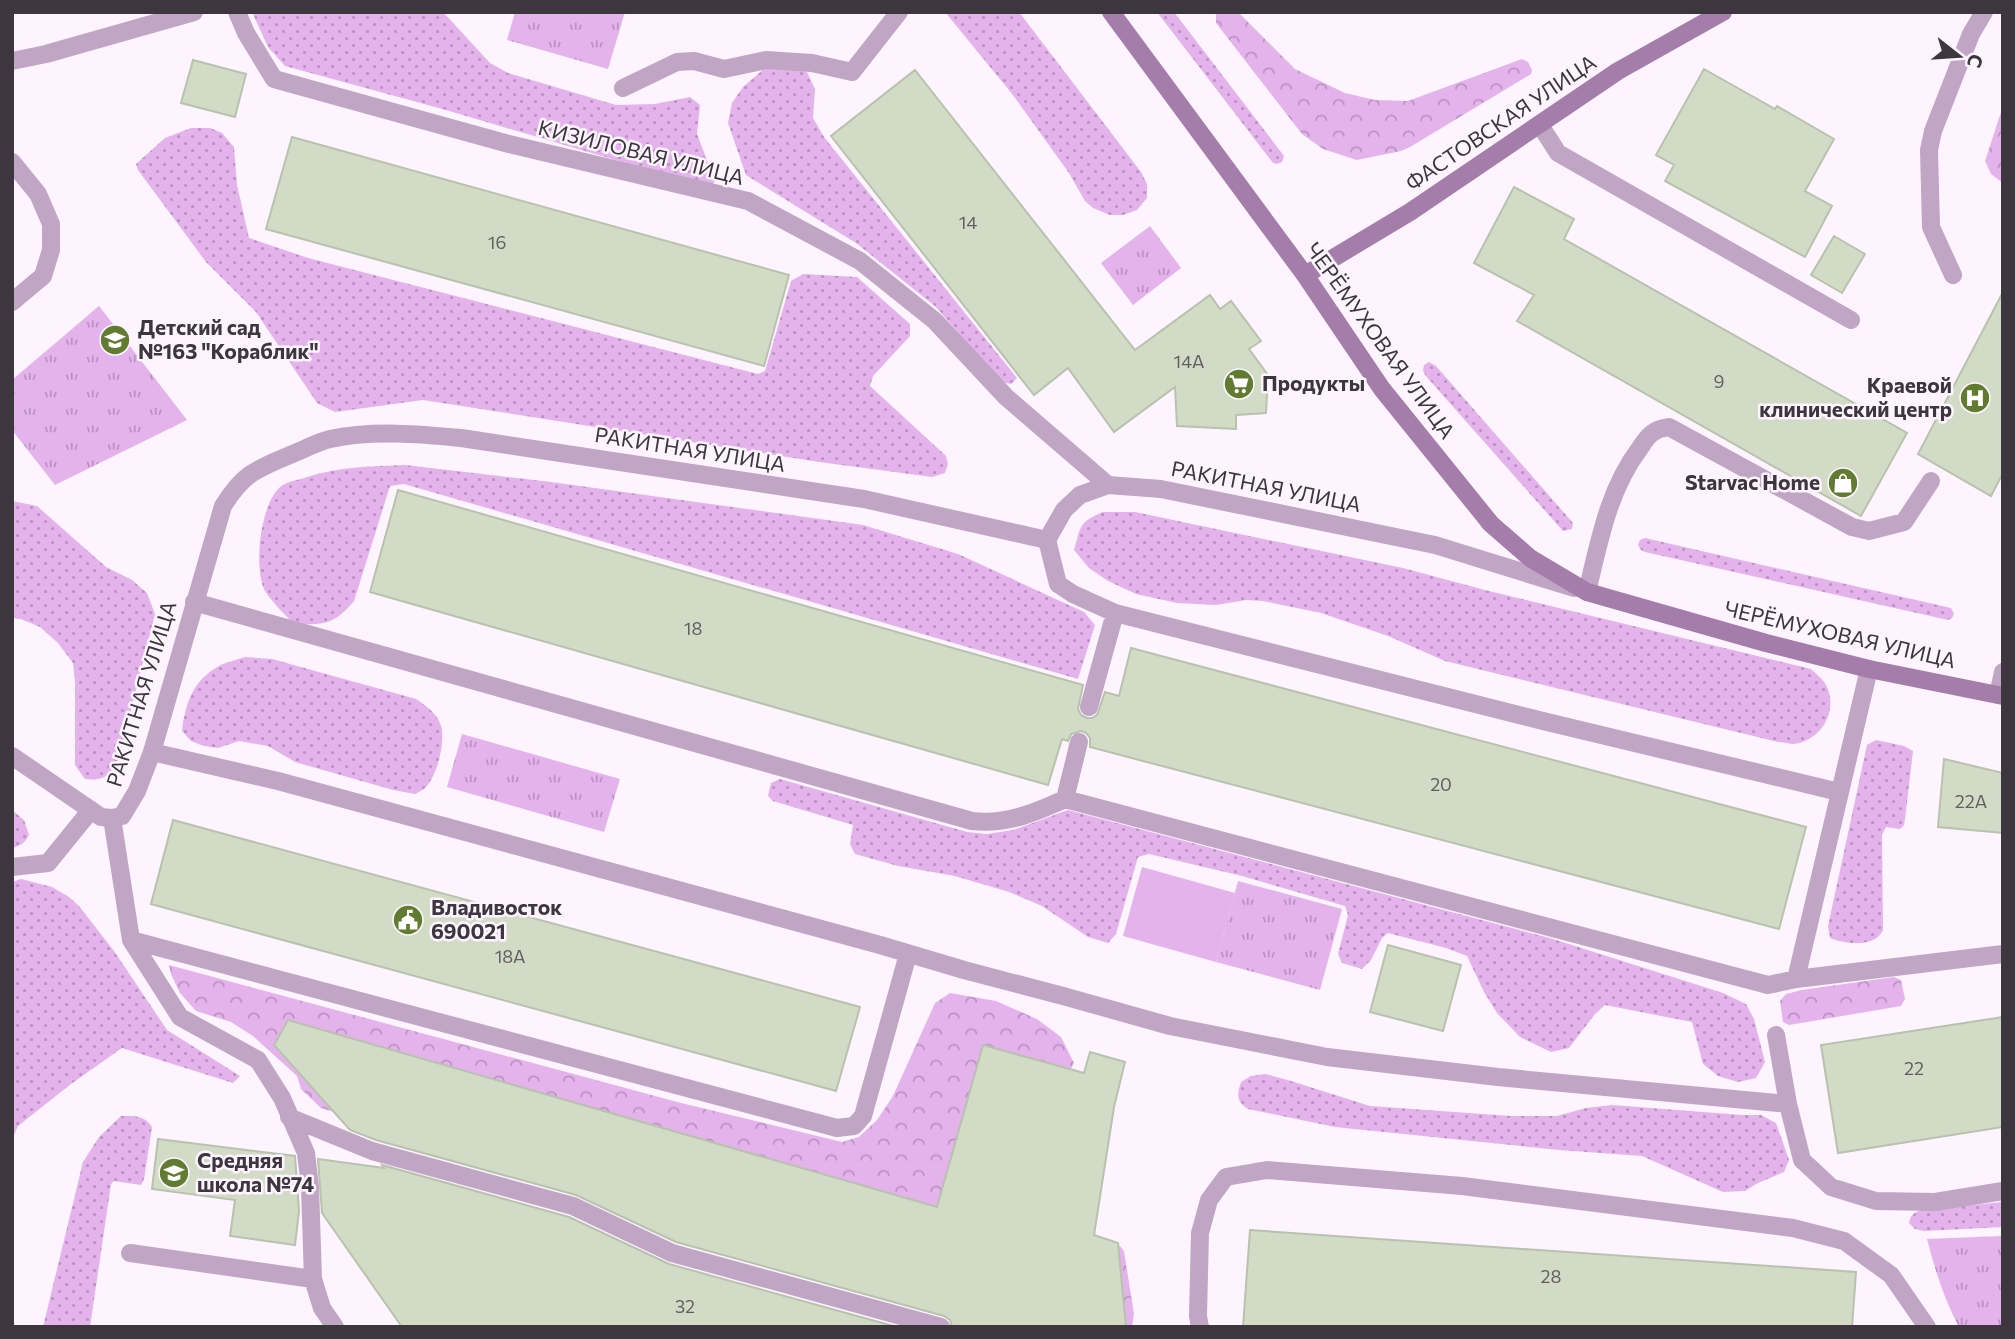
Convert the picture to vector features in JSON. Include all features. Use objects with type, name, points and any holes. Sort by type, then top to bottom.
[{"type":"main road","name":"ЧЕРЁМУХОВАЯ УЛИЦА","points":[[1111,12],[1305,275],[1382,388],[1491,524],[1530,558],[1587,592],[1869,669],[2000,695]]},
{"type":"main road","name":"ФАСТОВСКАЯ УЛИЦА","points":[[1305,275],[1410,212],[1618,71],[1723,12]]},
{"type":"street","points":[[12,61],[194,12]]},
{"type":"street","name":"КИЗИЛОВАЯ УЛИЦА","points":[[237,12],[246,33],[274,79],[509,144],[748,201],[860,261],[935,321],[1006,397],[1108,485]]},
{"type":"street","points":[[623,88],[677,62],[694,61],[724,69],[766,60],[812,63],[852,72],[899,12]]},
{"type":"street","points":[[1953,275],[1931,228],[1929,150],[1933,131],[1966,46],[1984,12]]},
{"type":"street","points":[[1541,125],[1558,153],[1851,320]]},
{"type":"street","points":[[12,162],[38,194],[51,225],[51,250],[43,276],[12,302]]},
{"type":"street","points":[[1587,592],[1608,510],[1619,483],[1644,442],[1651,433],[1660,429],[1669,427],[1852,527],[1869,531],[1904,522],[1931,481]]},
{"type":"street","name":"РАКИТНАЯ УЛИЦА","points":[[12,756],[101,817],[121,816],[137,792],[152,752],[223,506],[236,486],[254,470],[327,439],[349,436],[425,434],[474,440],[864,499],[1047,540],[1064,509],[1080,495],[1108,485],[1161,489],[1435,545],[1587,592]]},
{"type":"street","points":[[1047,540],[1058,584],[1073,594],[1115,613],[1543,721],[1839,792]]},
{"type":"street","points":[[194,602],[972,821],[991,823],[1014,819],[1065,799],[1768,985],[1796,979],[2003,954]]},
{"type":"street","points":[[1089,706],[1115,613]]},
{"type":"street","points":[[1796,979],[1869,669]]},
{"type":"street","points":[[2000,695],[2003,672]]},
{"type":"street","points":[[1065,799],[1079,742]]},
{"type":"street","points":[[152,752],[278,781],[1170,1026],[1327,1057],[1498,1077],[1788,1104]]},
{"type":"street","points":[[12,867],[48,863],[91,810]]},
{"type":"street","points":[[113,818],[131,940],[180,1017],[258,1059],[282,1098],[306,1153],[310,1187],[313,1279],[322,1308],[335,1327]]},
{"type":"street","points":[[131,940],[837,1128],[853,1126],[863,1116],[908,954]]},
{"type":"street","points":[[1776,1035],[1788,1104],[1802,1160],[1831,1187],[1876,1201],[1934,1202],[2003,1191]]},
{"type":"street","points":[[289,1116],[372,1151],[573,1206],[672,1253],[941,1327]]},
{"type":"street","points":[[1200,1327],[1200,1233],[1209,1200],[1227,1177],[1267,1170],[1462,1186],[1793,1228],[1844,1241],[1891,1275],[1927,1327]]},
{"type":"street","points":[[130,1253],[313,1279]]},
{"type":"green space","points":[[252,12],[443,12],[490,63],[508,73],[616,105],[655,104],[690,97],[700,105],[697,134],[715,181],[710,188],[446,110],[285,66],[268,47]]},
{"type":"green space","points":[[515,12],[625,12],[608,69],[507,40]]},
{"type":"green space","points":[[945,12],[1019,12],[1141,172],[1147,184],[1147,198],[1137,210],[1123,215],[1110,215],[1093,208],[1085,201],[1069,173],[1013,95]]},
{"type":"green space","points":[[1157,12],[1174,12],[1284,156],[1282,162],[1273,163]]},
{"type":"green space","points":[[1216,12],[1238,12],[1295,69],[1345,93],[1375,100],[1408,101],[1522,59],[1528,62],[1532,70],[1531,74],[1410,147],[1357,160],[1323,149],[1302,134],[1216,23]]},
{"type":"green space","points":[[767,66],[805,68],[815,89],[813,118],[824,137],[1017,378],[1011,384],[1001,382],[936,307],[856,243],[746,175],[728,123],[732,103],[743,87]]},
{"type":"green space","points":[[2003,106],[2003,183],[1991,174],[1985,161]]},
{"type":"green space","points":[[191,128],[210,128],[222,133],[234,147],[237,185],[249,238],[308,258],[758,374],[765,371],[791,281],[803,274],[857,277],[910,324],[910,336],[873,376],[870,386],[946,456],[948,464],[945,473],[932,477],[819,462],[423,400],[335,412],[317,403],[256,312],[206,262],[138,170],[136,164],[165,138]]},
{"type":"green space","points":[[1150,226],[1181,268],[1133,305],[1101,263]]},
{"type":"green space","points":[[99,306],[187,420],[55,485],[12,430],[12,380]]},
{"type":"green space","points":[[1429,362],[1436,366],[1573,523],[1572,529],[1563,531],[1425,375],[1424,365]]},
{"type":"green space","points":[[405,465],[551,482],[863,525],[958,554],[1084,612],[1095,625],[1078,679],[404,484],[390,486],[354,601],[340,615],[327,622],[294,624],[268,595],[261,581],[261,535],[269,504],[275,493],[288,482],[329,471]]},
{"type":"green space","points":[[12,501],[37,506],[106,567],[132,580],[147,593],[155,614],[118,762],[101,778],[85,779],[75,765],[73,663],[58,643],[40,627],[12,618]]},
{"type":"green space","points":[[1103,512],[1135,512],[1403,568],[1811,669],[1826,685],[1830,695],[1829,714],[1813,737],[1794,744],[1778,742],[1445,661],[1388,636],[1321,613],[1263,601],[1246,600],[1216,605],[1177,603],[1136,594],[1108,581],[1089,568],[1074,550],[1085,522]]},
{"type":"green space","points":[[1645,538],[1951,608],[1954,614],[1948,620],[1645,552],[1638,545],[1640,540]]},
{"type":"green space","points":[[245,657],[272,659],[416,699],[436,716],[442,730],[440,757],[429,783],[415,794],[295,762],[268,746],[239,741],[218,748],[191,741],[182,731],[188,702],[197,686],[219,666]]},
{"type":"green space","points":[[462,734],[620,779],[604,832],[447,787]]},
{"type":"green space","points":[[1876,740],[1904,746],[1913,751],[1905,819],[1900,829],[1886,827],[1882,835],[1883,930],[1879,936],[1867,942],[1843,942],[1830,938],[1828,926],[1867,745]]},
{"type":"green space","points":[[780,779],[967,832],[987,834],[1013,830],[1068,810],[1553,939],[1723,993],[1746,1004],[1754,1019],[1765,1062],[1756,1078],[1738,1082],[1718,1076],[1703,1064],[1692,1022],[1605,1005],[1569,1048],[1551,1052],[1520,1037],[1497,1013],[1467,956],[1388,933],[1362,969],[1342,963],[1338,954],[1348,915],[1345,906],[1242,876],[1149,854],[1138,857],[1116,934],[1108,943],[1088,937],[1042,906],[1009,892],[955,876],[898,866],[855,854],[850,844],[853,825],[773,801],[768,796],[771,783]]},
{"type":"green space","points":[[12,810],[24,820],[29,835],[22,843],[12,848]]},
{"type":"green space","points":[[1142,867],[1235,893],[1216,962],[1123,936]]},
{"type":"green space","points":[[21,879],[52,887],[69,897],[114,951],[167,1030],[240,1076],[233,1083],[122,1048],[18,1126],[12,1139],[12,882]]},
{"type":"green space","points":[[1238,881],[1342,909],[1320,990],[1216,962]]},
{"type":"green space","points":[[169,965],[681,1103],[842,1142],[859,1137],[877,1120],[893,1096],[935,1003],[950,993],[996,1001],[1037,1019],[1061,1037],[1074,1063],[1069,1072],[1082,1236],[1120,1246],[1124,1251],[1134,1314],[1132,1327],[1105,1327],[935,1263],[578,1188],[321,1108],[301,1089],[297,1076],[253,1036],[231,1022],[196,1011],[180,993]]},
{"type":"green space","points":[[1894,977],[1901,980],[1905,999],[1901,1006],[1789,1025],[1783,1022],[1780,1001],[1786,994]]},
{"type":"green space","points":[[1265,1074],[1370,1106],[1511,1116],[1557,1116],[1586,1108],[1612,1105],[1761,1115],[1776,1123],[1789,1160],[1784,1172],[1745,1191],[1723,1192],[1642,1156],[1335,1127],[1248,1109],[1238,1097],[1241,1082],[1251,1076]]},
{"type":"green space","points":[[121,1116],[142,1118],[152,1127],[141,1185],[114,1181],[111,1184],[90,1327],[43,1327],[83,1162],[99,1137]]},
{"type":"green space","points":[[2003,1202],[2003,1227],[1924,1231],[1915,1229],[1909,1223],[1910,1218],[1921,1210]]},
{"type":"green space","points":[[2003,1236],[2003,1327],[1959,1327],[1940,1284],[1927,1239]]},
{"type":"building","points":[[193,60],[246,74],[235,117],[181,103]]},
{"type":"building","points":[[1704,69],[1834,139],[1805,191],[1832,206],[1805,257],[1665,181],[1674,165],[1656,155]]},
{"type":"building","points":[[915,70],[1135,350],[1210,295],[1220,309],[1231,301],[1261,341],[1249,349],[1268,375],[1266,413],[1236,415],[1236,429],[1177,426],[1175,387],[1114,432],[1068,368],[1034,395],[831,136]]},
{"type":"building","points":[[292,137],[789,275],[764,366],[266,229]]},
{"type":"building","points":[[1514,187],[1574,219],[1564,239],[1907,433],[1861,516],[1517,321],[1534,295],[1474,263]]},
{"type":"building","points":[[1834,236],[1865,254],[1842,293],[1811,275]]},
{"type":"building","name":"Краевой клинический центр","points":[[2003,292],[2003,473],[1991,496],[1918,454]]},
{"type":"building","points":[[398,490],[1083,685],[1078,709],[1081,715],[1087,718],[1097,715],[1105,692],[1119,696],[1131,648],[1806,827],[1779,929],[1090,747],[1090,738],[1081,731],[1071,734],[1068,741],[1062,739],[1048,785],[370,592]]},
{"type":"building","points":[[1944,759],[2003,773],[2003,833],[1938,827]]},
{"type":"building","points":[[173,820],[860,1007],[836,1091],[151,904]]},
{"type":"building","points":[[1388,945],[1461,965],[1443,1031],[1370,1012]]},
{"type":"building","points":[[2003,1017],[2003,1127],[1838,1153],[1821,1045]]},
{"type":"building","points":[[288,1020],[937,1207],[983,1045],[1084,1073],[1090,1052],[1125,1062],[1114,1107],[1094,1235],[1118,1243],[1126,1327],[952,1327],[950,1320],[944,1316],[676,1242],[576,1195],[376,1140],[350,1130],[274,1045]]},
{"type":"building","points":[[158,1139],[295,1156],[299,1211],[295,1245],[230,1236],[235,1200],[152,1189]]},
{"type":"building","points":[[318,1159],[384,1168],[382,1165],[569,1217],[669,1264],[897,1327],[402,1327],[322,1213]]},
{"type":"building","points":[[1250,1230],[1856,1272],[1852,1327],[1243,1327]]},
{"type":"place","name":"Детский сад №163 \"Кораблик\"","points":[[115,340]]},
{"type":"place","name":"Продукты","points":[[1239,384]]},
{"type":"place","name":"Краевой клинический центр","points":[[1975,398]]},
{"type":"place","name":"Starvac Home","points":[[1843,483]]},
{"type":"place","name":"Владивосток 690021","points":[[408,920]]},
{"type":"place","name":"Средняя школа №74","points":[[174,1173]]}]
